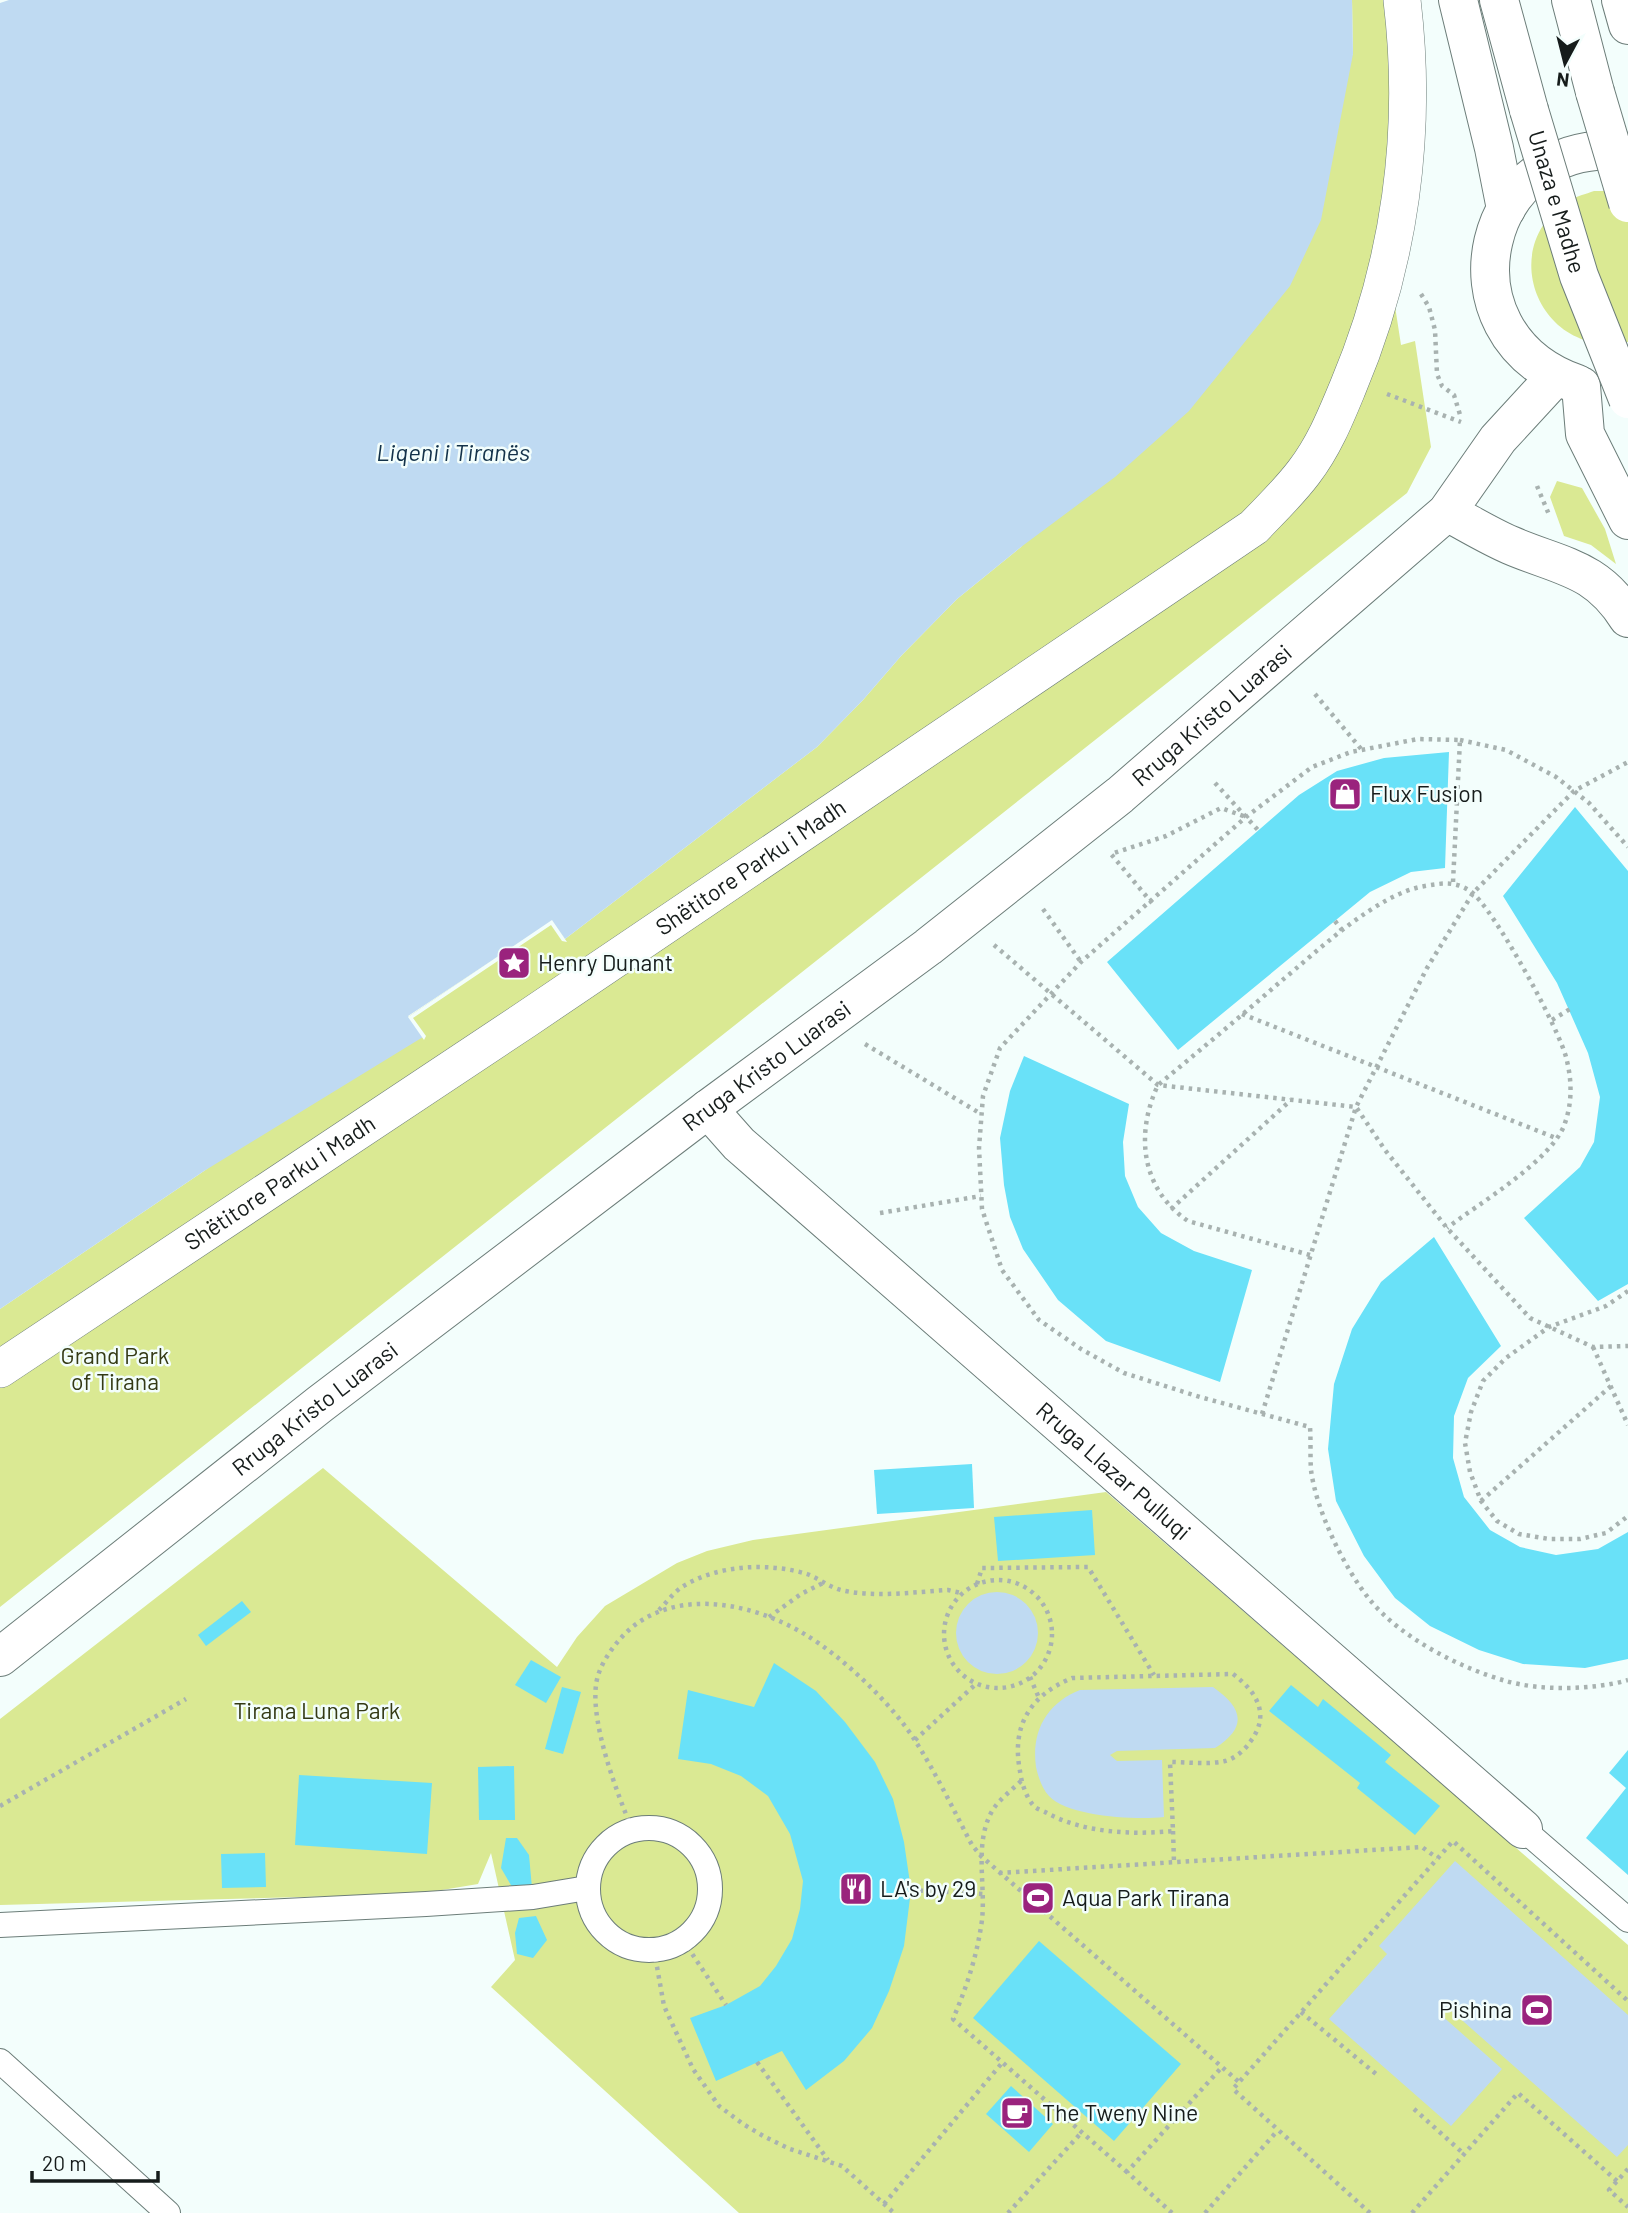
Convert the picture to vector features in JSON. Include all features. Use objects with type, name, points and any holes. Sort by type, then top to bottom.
[{"type":"main road","points":[[1458,0],[1506,209]]},
{"type":"main road","name":"Unaza e Madhe","points":[[1499,0],[1528,110],[1579,276],[1628,400]]},
{"type":"main road","points":[[1571,0],[1628,203]]},
{"type":"main road","points":[[1621,0],[1628,25]]},
{"type":"main road","points":[[1628,152],[1597,151],[1556,162],[1523,187],[1506,209],[1491,248],[1490,284],[1500,318],[1523,352],[1568,381],[1607,389],[1628,387]]},
{"type":"main road","name":"Rruga Kristo Luarasi","points":[[1498,439],[1523,352]]},
{"type":"main road","points":[[1568,381],[1585,434],[1628,520]]},
{"type":"main road","name":"Rruga Kristo Luarasi","points":[[0,1657],[320,1404],[708,1109],[928,947],[1121,795],[1447,512],[1498,439],[1568,381]]},
{"type":"main road","points":[[1447,512],[1510,545],[1553,561],[1604,586],[1628,618]]},
{"type":"main road","name":"Rruga Llazar Pulluqi","points":[[708,1109],[739,1144],[827,1222],[1523,1829]]},
{"type":"street","name":"Shëtitore Parku i Madh","points":[[0,1369],[1254,527],[1306,471],[1332,424],[1364,349],[1392,249],[1404,181],[1409,90],[1408,46],[1402,0]]},
{"type":"lane","points":[[651,1827],[670,1831],[687,1840],[700,1854],[709,1872],[707,1910],[698,1927],[683,1940],[669,1947],[637,1949],[620,1943],[607,1934],[589,1905],[589,1872],[605,1845],[632,1829],[651,1827]]},
{"type":"lane","points":[[1523,1829],[1628,1920]]},
{"type":"lane","points":[[0,1925],[426,1904],[533,1897],[587,1888]]},
{"type":"lane","points":[[0,2062],[167,2213]]},
{"type":"path","points":[[1405,399],[1462,422],[1454,396],[1442,386],[1437,374],[1435,330],[1429,307]]},
{"type":"path","points":[[1537,486],[1551,521]]},
{"type":"path","points":[[1315,694],[1362,750]]},
{"type":"path","points":[[1628,847],[1589,803],[1574,791],[1506,750],[1460,740],[1418,739],[1362,750],[1312,767],[1246,817],[1152,903],[1081,962],[1000,1048],[983,1096],[979,1148],[982,1209],[1002,1270],[1039,1320],[1081,1349],[1124,1373],[1310,1427],[1311,1471],[1326,1524],[1371,1601],[1401,1629],[1453,1661],[1508,1682],[1556,1688],[1613,1684],[1628,1680]]},
{"type":"path","points":[[1453,882],[1460,740]]},
{"type":"path","points":[[1262,1414],[1356,1107],[1427,968],[1473,892],[1574,791],[1628,762]]},
{"type":"path","points":[[1215,783],[1258,830]]},
{"type":"path","points":[[1152,903],[1111,855],[1166,836],[1221,808],[1246,817]]},
{"type":"path","points":[[1310,1255],[1188,1221],[1171,1209],[1155,1188],[1145,1152],[1148,1108],[1158,1085],[1342,930],[1385,901],[1422,886],[1453,882],[1473,892],[1494,920],[1552,1020],[1567,1058],[1572,1089],[1564,1125],[1545,1155],[1447,1228]]},
{"type":"path","points":[[1041,905],[1081,962]]},
{"type":"path","points":[[1335,921],[1342,930]]},
{"type":"path","points":[[992,943],[1158,1085],[1356,1107],[1385,1150],[1447,1228],[1530,1318],[1593,1347],[1628,1346]]},
{"type":"path","points":[[1552,1020],[1570,1009]]},
{"type":"path","points":[[1242,1014],[1556,1138]]},
{"type":"path","points":[[862,1042],[981,1114]]},
{"type":"path","points":[[1171,1209],[1291,1100]]},
{"type":"path","points":[[827,1222],[981,1196]]},
{"type":"path","points":[[1628,1291],[1606,1306],[1549,1326],[1506,1358],[1483,1381],[1471,1412],[1465,1443],[1470,1472],[1481,1501],[1497,1521],[1519,1534],[1549,1539],[1580,1539],[1606,1532],[1628,1516]]},
{"type":"path","points":[[1593,1347],[1628,1425]]},
{"type":"path","points":[[1481,1501],[1611,1386]]},
{"type":"path","points":[[632,1829],[618,1797],[607,1760],[597,1712],[596,1685],[607,1654],[631,1626],[659,1610],[680,1588],[722,1571],[749,1567],[779,1568],[807,1575],[839,1590],[857,1593],[948,1590],[962,1593]]},
{"type":"path","points":[[977,1584],[982,1568],[1088,1567],[1154,1676]]},
{"type":"path","points":[[993,1580],[1010,1581],[1026,1587],[1048,1613],[1052,1629],[1051,1646],[1043,1663],[1030,1677],[1014,1686],[995,1688],[977,1683],[961,1673],[949,1658],[944,1640],[948,1614],[962,1593],[977,1584],[993,1580]]},
{"type":"path","points":[[769,1617],[802,1594],[824,1583]]},
{"type":"path","points":[[659,1610],[696,1603],[728,1606],[769,1617],[806,1634],[845,1664],[878,1696],[915,1740],[972,1845],[981,1856],[1239,2082]]},
{"type":"path","points":[[1173,1831],[1112,1831],[1068,1823],[1034,1806],[1021,1781],[1016,1752],[1027,1711],[1055,1685],[1072,1678],[1233,1674],[1245,1683],[1259,1706],[1261,1724],[1245,1749],[1226,1761],[1170,1762],[1173,1831],[1174,1862]]},
{"type":"path","points":[[1030,1677],[1040,1698]]},
{"type":"path","points":[[915,1740],[977,1683]]},
{"type":"path","points":[[0,1806],[187,1699]]},
{"type":"path","points":[[1021,1781],[994,1808],[986,1831],[981,1856],[984,1894],[973,1969],[953,2019],[1172,2213]]},
{"type":"path","points":[[1370,2213],[1233,2089],[1453,1841],[1628,2001]]},
{"type":"path","points":[[999,1873],[1422,1847],[1437,1858]]},
{"type":"path","points":[[911,1890],[984,1894]]},
{"type":"path","points":[[683,1940],[726,2005]]},
{"type":"path","points":[[654,1950],[664,2006],[693,2069],[719,2106],[765,2137],[790,2149],[842,2166],[894,2213]]},
{"type":"path","points":[[1301,2012],[1376,2074]]},
{"type":"path","points":[[757,2062],[828,2160]]},
{"type":"path","points":[[884,2204],[1002,2063]]},
{"type":"path","points":[[1127,2172],[1222,2067]]},
{"type":"path","points":[[1412,2213],[1518,2093],[1617,2181]]},
{"type":"path","points":[[1414,2109],[1464,2154]]},
{"type":"path","points":[[1205,2213],[1278,2130]]},
{"type":"path","points":[[1008,2213],[1082,2132]]},
{"type":"path","points":[[1628,2169],[1609,2190],[1628,2207]]},
{"type":"green space","name":"Grand Park of Tirana","points":[[1352,0],[1397,0],[1385,241],[1401,345],[1415,341],[1431,447],[1407,493],[0,1607],[0,1309],[204,1171],[408,1017],[552,920],[565,939],[817,747],[957,599],[1021,547],[1353,54]]},
{"type":"green space","points":[[1594,191],[1628,193],[1628,342],[1597,343],[1570,334],[1550,317],[1537,295],[1531,270],[1534,244],[1547,220],[1572,199]]},
{"type":"green space","points":[[1557,481],[1582,488],[1605,529],[1616,564],[1591,545],[1564,536],[1550,497]]},
{"type":"green space","name":"Aqua Park Tirana","points":[[323,1468],[557,1667],[577,1637],[605,1606],[677,1563],[707,1551],[753,1540],[1106,1492],[1628,1945],[1628,2213],[739,2213],[491,1987],[515,1960],[491,1853],[478,1884],[418,1894],[0,1905],[0,1719]]},
{"type":"water","name":"Liqeni i Tiranës","points":[[9,0],[1352,0],[1353,54],[1321,220],[1290,286],[1189,411],[1115,477],[957,599],[817,747],[565,939],[552,921],[408,1016],[423,1037],[204,1171],[0,1309],[0,3]]},
{"type":"water","points":[[997,1592],[1013,1596],[1026,1604],[1034,1617],[1038,1633],[1034,1649],[1026,1662],[1013,1670],[997,1674],[981,1670],[968,1662],[960,1649],[956,1633],[960,1617],[968,1604],[981,1596]]},
{"type":"water","points":[[1213,1687],[1231,1702],[1238,1718],[1233,1733],[1215,1748],[1117,1751],[1110,1755],[1117,1761],[1162,1760],[1164,1817],[1137,1818],[1087,1813],[1058,1803],[1044,1790],[1036,1767],[1036,1742],[1044,1720],[1058,1702],[1080,1690]]},
{"type":"water","name":"Pishina","points":[[1455,1861],[1628,2015],[1628,2145],[1617,2157],[1447,2007],[1440,2014],[1502,2069],[1451,2126],[1329,2019],[1387,1954],[1379,1946]]},
{"type":"pier","points":[[552,920],[567,942],[562,941],[551,925],[413,1018],[426,1036],[424,1040],[408,1017]]},
{"type":"building","points":[[1449,752],[1445,868],[1411,872],[1370,892],[1178,1050],[1107,962],[1299,795],[1337,771],[1384,758]]},
{"type":"building","points":[[1575,807],[1628,871],[1628,1284],[1598,1301],[1524,1218],[1580,1167],[1594,1142],[1600,1097],[1588,1053],[1557,983],[1503,896]]},
{"type":"building","points":[[1024,1056],[1129,1104],[1123,1142],[1125,1176],[1138,1207],[1161,1233],[1194,1251],[1252,1270],[1220,1382],[1106,1341],[1058,1300],[1023,1249],[1010,1217],[1000,1138],[1010,1091]]},
{"type":"building","points":[[1434,1237],[1501,1346],[1468,1378],[1454,1416],[1453,1458],[1464,1497],[1490,1530],[1520,1547],[1556,1555],[1598,1549],[1628,1532],[1628,1659],[1585,1668],[1523,1664],[1479,1650],[1430,1626],[1395,1598],[1364,1556],[1336,1501],[1328,1449],[1334,1384],[1352,1329],[1381,1282]]},
{"type":"building","points":[[972,1464],[974,1508],[877,1514],[874,1470]]},
{"type":"building","points":[[1092,1510],[1095,1555],[998,1561],[994,1517]]},
{"type":"building","points":[[242,1601],[251,1612],[206,1646],[198,1635]]},
{"type":"building","points":[[531,1660],[561,1677],[546,1703],[515,1685]]},
{"type":"building","points":[[774,1663],[816,1691],[845,1722],[875,1762],[893,1799],[904,1842],[911,1890],[904,1946],[889,1991],[872,2028],[844,2061],[806,2090],[782,2051],[716,2081],[690,2018],[726,2005],[760,1986],[792,1939],[800,1909],[803,1881],[790,1834],[768,1796],[741,1776],[711,1764],[678,1759],[688,1690],[754,1707]]},
{"type":"building","points":[[1291,1685],[1318,1707],[1323,1699],[1391,1755],[1385,1762],[1440,1806],[1415,1835],[1357,1788],[1360,1783],[1269,1711]]},
{"type":"building","points":[[562,1687],[581,1692],[563,1754],[545,1749]]},
{"type":"building","points":[[1628,1750],[1628,1875],[1586,1838],[1626,1788],[1609,1773]]},
{"type":"building","points":[[514,1766],[515,1820],[479,1820],[478,1767]]},
{"type":"building","points":[[299,1775],[432,1783],[427,1854],[295,1845]]},
{"type":"building","points":[[506,1838],[517,1838],[529,1855],[532,1888],[512,1887],[501,1868]]},
{"type":"building","points":[[265,1853],[266,1887],[222,1888],[221,1854]]},
{"type":"building","points":[[536,1916],[547,1940],[533,1958],[517,1954],[515,1933],[519,1918]]},
{"type":"building","points":[[1039,1941],[1181,2064],[1114,2141],[973,2018]]},
{"type":"building","points":[[1011,2086],[1053,2124],[1029,2152],[986,2114]]},
{"type":"place","name":"Flux Fusion","points":[[1345,794]]},
{"type":"place","name":"Henry Dunant","points":[[514,963]]},
{"type":"place","name":"LA's by 29","points":[[856,1889]]},
{"type":"place","name":"Aqua Park Tirana","points":[[1038,1898]]},
{"type":"place","name":"Pishina","points":[[1537,2010]]},
{"type":"place","name":"The Tweny Nine","points":[[1017,2113]]},
{"type":"park label","name":"Tirana Luna Park","points":[[317,1711]]}]
